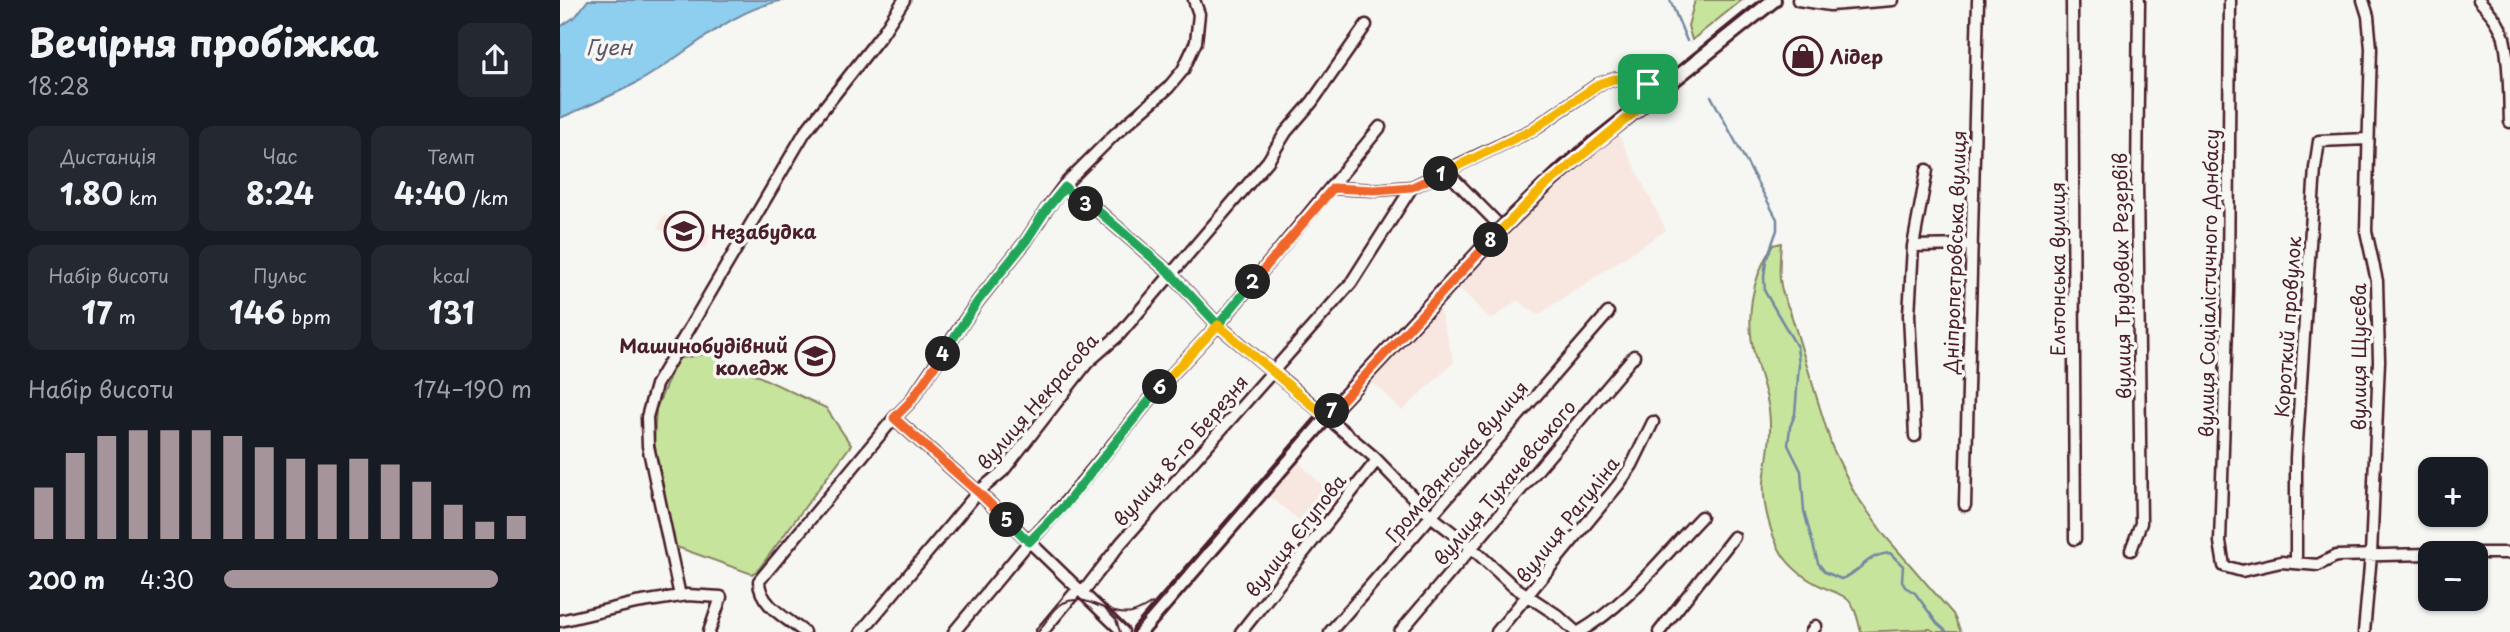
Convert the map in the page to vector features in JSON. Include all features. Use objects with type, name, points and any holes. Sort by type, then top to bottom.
[{"type":"main road","points":[[1140,632],[1326,417],[1502,228],[1545,186],[1774,0]]},
{"type":"street","points":[[680,596],[648,446],[648,417],[656,385],[804,132],[882,34],[904,0]]},
{"type":"street","points":[[804,632],[769,605],[762,595],[759,581],[910,402],[978,301],[1026,241],[1066,183],[1115,134],[1168,88],[1183,70],[1196,42],[1199,14],[1194,0]]},
{"type":"street","points":[[1798,0],[1830,5],[1893,0]]},
{"type":"street","name":"Дніпропетровська вулиця","points":[[1965,505],[1978,0]]},
{"type":"street","name":"Ельтонська вулиця","points":[[2072,0],[2075,539]]},
{"type":"street","name":"вулиця Трудових Резервів","points":[[2131,550],[2141,523],[2138,0]]},
{"type":"street","name":"вулиця Соціалістичного Донбасу","points":[[2230,0],[2228,291],[2220,542],[2224,566],[2242,571],[2281,562],[2296,564]]},
{"type":"street","name":"вулиця Щусєва","points":[[2363,0],[2368,16],[2371,48],[2366,231],[2378,281],[2379,360],[2371,555],[2364,632]]},
{"type":"street","points":[[2480,0],[2505,38]]},
{"type":"street","points":[[2510,22],[2505,38],[2510,122]]},
{"type":"street","name":"вулиця Некрасова","points":[[861,632],[978,492],[1003,471],[1088,362],[1119,335],[1268,161],[1286,132],[1312,102],[1366,25]]},
{"type":"street","points":[[1333,188],[1375,190],[1412,187],[1532,130],[1607,81],[1644,79],[1653,97]]},
{"type":"street","points":[[954,632],[1029,542],[1065,505],[1161,386],[1218,325],[1333,188],[1380,127]]},
{"type":"street","name":"Короткий провулок","points":[[2296,564],[2296,458],[2319,141],[2368,139]]},
{"type":"street","points":[[1915,436],[1909,315],[1913,246],[1927,170]]},
{"type":"street","points":[[1447,172],[1502,228]]},
{"type":"street","points":[[1065,187],[1076,199],[1097,210],[1171,274],[1218,325],[1334,421],[1377,460],[1431,516],[1472,548],[1513,586],[1578,632],[1591,625],[1637,585],[1701,517]]},
{"type":"street","name":"вулиця 8-го Березня","points":[[1042,632],[1352,283],[1412,187]]},
{"type":"street","points":[[1913,246],[1972,245]]},
{"type":"street","name":"Громадянська вулиця","points":[[1331,632],[1608,313]]},
{"type":"street","name":"вулиця Тухачевського","points":[[1400,632],[1634,356]]},
{"type":"street","points":[[894,418],[978,492],[1123,632]]},
{"type":"street","name":"вулиця Рагуліна","points":[[1497,632],[1619,484],[1632,465],[1653,422]]},
{"type":"street","name":"вулиця Єгупова","points":[[1241,632],[1377,460]]},
{"type":"street","points":[[1659,632],[1734,537]]},
{"type":"street","points":[[2488,553],[2510,552]]},
{"type":"street","points":[[2296,564],[2318,565],[2336,556],[2418,554]]},
{"type":"street","points":[[560,621],[636,603],[680,596],[721,597],[709,632]]},
{"type":"shaded area","points":[[1617,132],[1666,230],[1538,315],[1517,300],[1491,320],[1454,282],[1542,195]]},
{"type":"shaded area","name":"Незабудка","points":[[663,215],[711,234],[705,248],[658,229]]},
{"type":"shaded area","points":[[1437,301],[1454,362],[1402,411],[1379,387],[1364,380]]},
{"type":"shaded area","points":[[1296,460],[1337,499],[1311,529],[1266,494]]},
{"type":"green space","points":[[1695,0],[1742,0],[1692,40],[1688,26]]},
{"type":"green space","points":[[1781,243],[1783,294],[1832,447],[1854,492],[1885,536],[1953,614],[1961,632],[1935,632],[1930,629],[1861,632],[1857,616],[1847,599],[1800,574],[1778,547],[1764,500],[1770,415],[1752,342],[1750,313],[1759,271],[1773,245]]},
{"type":"green space","points":[[710,353],[826,408],[851,445],[758,570],[752,574],[674,546],[654,442],[656,409],[677,359]]},
{"type":"water","name":"Гуен","points":[[588,0],[787,0],[766,4],[747,12],[638,82],[560,118],[560,27],[576,16]]},
{"type":"waterway","points":[[1670,0],[1687,41]]},
{"type":"waterway","points":[[1711,96],[1777,219],[1777,230],[1766,261],[1765,292],[1797,347],[1799,364],[1795,414],[1788,445],[1801,471],[1804,511],[1818,563],[1825,572],[1841,579],[1854,573],[1873,557],[1890,553],[1903,566],[1902,581],[1905,587],[1915,593],[1947,632]]},
{"type":"tram line","points":[[1133,632],[1322,413],[1496,223],[1560,161],[1759,0]]},
{"type":"tram line","points":[[1038,632],[1056,609],[1072,600],[1089,602],[1123,614],[1135,612],[1152,603]]},
{"type":"tram line","points":[[1106,610],[1116,620],[1120,632]]},
{"type":"place","name":"Лідер","points":[[1803,56]]},
{"type":"place","name":"Незабудка","points":[[684,231]]},
{"type":"place","name":"Машинобудівний коледж","points":[[815,356]]},
{"type":"route","points":[[1648,84],[1644,79],[1637,78],[1614,79],[1599,84],[1532,130],[1412,187],[1375,190],[1333,188],[1218,325],[1171,274],[1097,210],[1076,199],[1065,187],[978,301],[910,402],[894,418],[978,492],[1029,542],[1065,505],[1085,476],[1161,386],[1218,325],[1326,417],[1502,228],[1592,145],[1653,97],[1648,84]]}]
